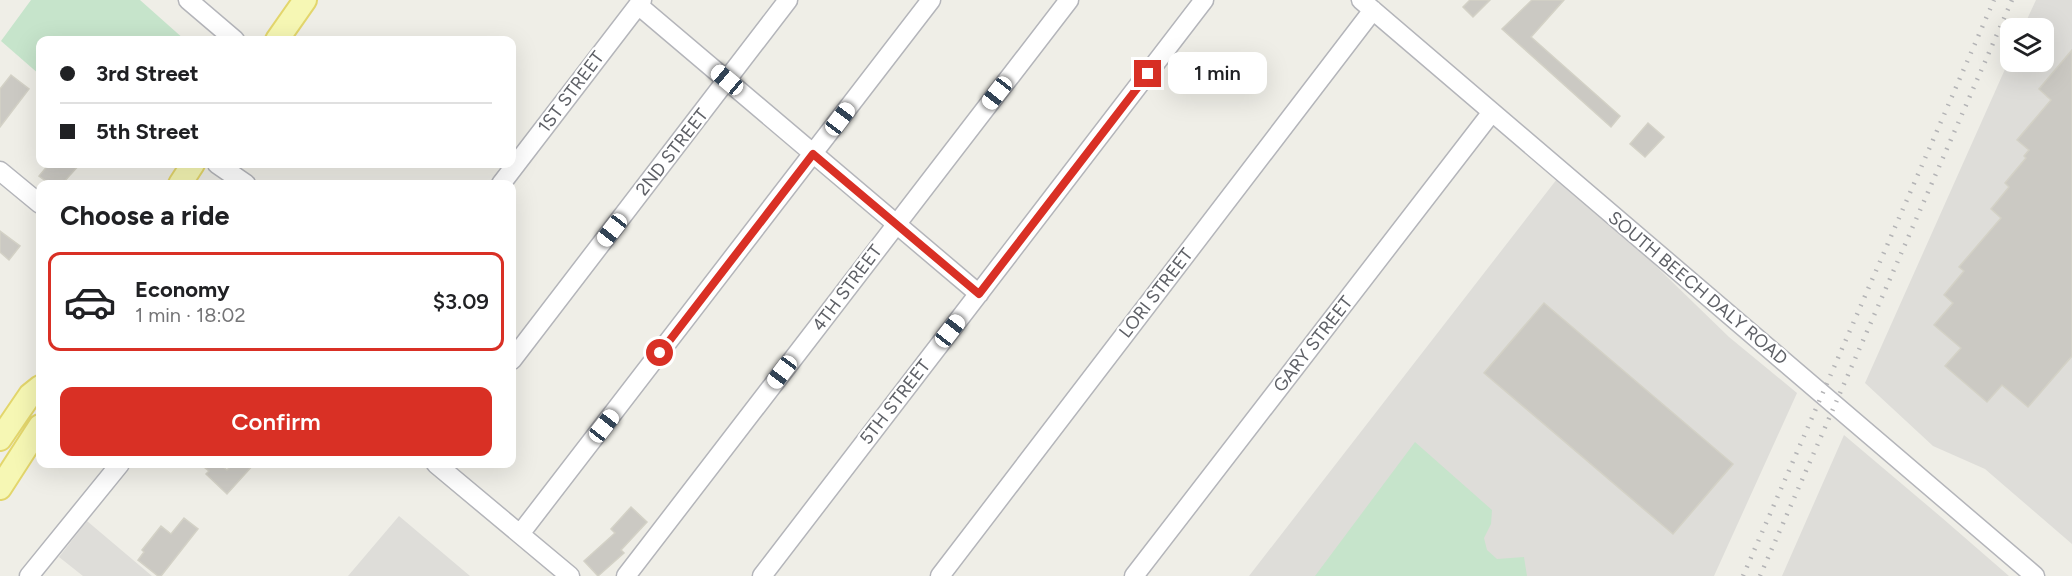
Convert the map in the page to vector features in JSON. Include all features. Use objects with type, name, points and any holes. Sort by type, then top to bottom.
[{"type":"main road","points":[[280,36],[305,0]]},
{"type":"main road","points":[[0,439],[30,395],[36,390]]},
{"type":"main road","points":[[0,488],[36,432]]},
{"type":"street","points":[[188,0],[230,36]]},
{"type":"street","name":"2ND STREET","points":[[516,355],[788,0]]},
{"type":"street","points":[[520,534],[931,0]]},
{"type":"street","name":"4TH STREET","points":[[626,576],[1069,0]]},
{"type":"street","name":"5TH STREET","points":[[762,576],[1204,0]]},
{"type":"street","points":[[640,2],[727,80],[979,294]]},
{"type":"street","name":"1ST STREET","points":[[516,164],[640,2]]},
{"type":"street","name":"SOUTH BEECH DALY ROAD","points":[[1367,5],[2035,576]]},
{"type":"street","name":"LORI STREET","points":[[940,576],[1367,5]]},
{"type":"street","name":"GARY STREET","points":[[1134,576],[1492,112]]},
{"type":"street","points":[[223,168],[240,180]]},
{"type":"street","name":"1ST STREET","points":[[504,180],[513,168]]},
{"type":"street","points":[[0,171],[36,201]]},
{"type":"street","points":[[29,576],[117,468]]},
{"type":"street","points":[[441,468],[570,576]]},
{"type":"shaded area","points":[[2036,0],[2072,0],[2072,544],[1985,469],[1933,446],[1865,383],[2004,72],[2054,72],[2054,18],[2028,18]]},
{"type":"shaded area","points":[[1557,179],[1627,238],[1729,337],[1797,393],[1714,576],[1249,576]]},
{"type":"shaded area","points":[[1844,435],[1941,517],[2009,576],[1782,576]]},
{"type":"shaded area","points":[[399,516],[470,576],[348,576]]},
{"type":"shaded area","points":[[87,521],[152,576],[83,576],[59,557]]},
{"type":"green space","points":[[31,0],[140,0],[180,36],[36,36],[36,72],[1,41]]},
{"type":"green space","points":[[1415,442],[1492,510],[1491,524],[1484,538],[1487,550],[1497,559],[1524,557],[1527,576],[1315,576]]},
{"type":"building","points":[[1470,0],[1490,0],[1473,17],[1463,7]]},
{"type":"building","points":[[1532,0],[1564,0],[1531,37],[1620,116],[1611,127],[1502,29]]},
{"type":"building","points":[[2072,50],[2072,356],[2028,407],[2002,385],[1987,402],[1945,366],[1961,348],[1934,325],[1953,303],[1944,295],[1964,271],[1959,267],[2001,218],[1991,209],[2009,187],[2005,183],[2026,158],[2024,156],[2029,150],[2017,140],[2051,100],[2039,89]]},
{"type":"building","points":[[11,75],[29,89],[0,127],[0,89]]},
{"type":"building","points":[[1648,123],[1664,137],[1645,157],[1630,144]]},
{"type":"building","points":[[46,168],[76,168],[66,180],[44,180],[39,176]]},
{"type":"building","points":[[0,231],[20,246],[9,260],[0,252]]},
{"type":"building","points":[[1544,303],[1733,464],[1673,534],[1484,373]]},
{"type":"building","points":[[205,468],[227,470],[229,468],[250,468],[227,494],[206,474],[209,471]]},
{"type":"building","points":[[631,507],[647,522],[621,550],[624,553],[598,576],[584,561],[615,533],[611,529]]},
{"type":"building","points":[[184,518],[198,529],[161,576],[158,576],[138,560],[144,552],[142,550],[161,526],[171,534]]},
{"type":"railway","points":[[1743,576],[1994,0]]},
{"type":"railway","points":[[1760,576],[2012,0]]},
{"type":"route","points":[[660,353],[813,154],[979,294],[1148,74]]}]
